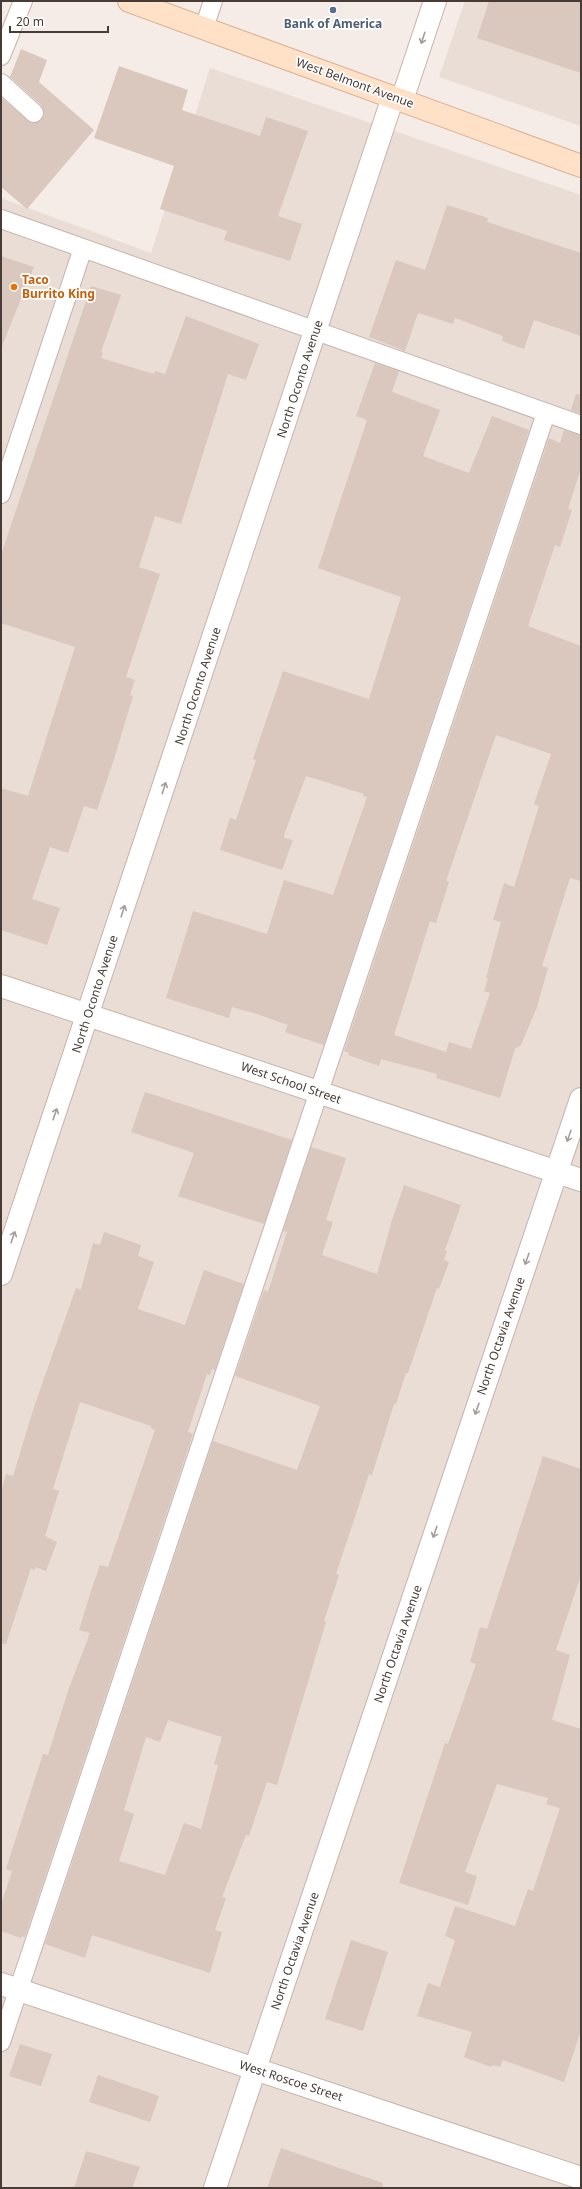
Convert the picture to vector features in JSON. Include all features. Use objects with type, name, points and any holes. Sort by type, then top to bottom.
[{"type":"main road","name":"West Belmont Avenue","points":[[129,1],[581,166]]},
{"type":"street","name":"North Oconto Avenue","points":[[1,1274],[316,331],[398,99],[435,1]]},
{"type":"street","name":"West School Street","points":[[1,986],[581,1180]]},
{"type":"street","name":"North Octavia Avenue","points":[[215,2188],[581,1099]]},
{"type":"street","name":"West Roscoe Street","points":[[10,1987],[581,2178]]},
{"type":"lane","points":[[1,56],[23,1]]},
{"type":"lane","points":[[204,28],[213,1]]},
{"type":"lane","points":[[1,83],[34,113]]},
{"type":"lane","points":[[1,219],[581,425]]},
{"type":"lane","points":[[1,494],[83,248]]},
{"type":"lane","points":[[1,2042],[10,1987],[320,1093],[546,413]]},
{"type":"shaded area","points":[[465,1],[581,1],[581,126],[439,77]]},
{"type":"shaded area","points":[[210,68],[581,195],[581,2188],[1,2188],[1,198],[151,253]]},
{"type":"building","points":[[489,1],[581,1],[581,73],[477,38]]},
{"type":"building","points":[[21,49],[47,60],[39,82],[94,130],[27,209],[1,187],[2,98],[31,123],[41,120],[44,115],[41,105],[10,77]]},
{"type":"building","points":[[119,66],[188,90],[182,110],[260,136],[266,117],[308,131],[278,216],[302,224],[290,261],[224,240],[227,231],[160,209],[174,166],[94,138]]},
{"type":"building","points":[[447,205],[488,218],[487,222],[581,253],[581,336],[534,320],[524,349],[502,341],[503,336],[455,318],[453,324],[418,313],[405,351],[369,337],[396,260],[425,270]]},
{"type":"building","name":"Taco Burrito King","points":[[1,256],[34,267],[2,346],[1,346]]},
{"type":"building","points":[[91,286],[121,295],[101,352],[103,353],[101,358],[154,374],[155,371],[165,374],[186,316],[259,344],[246,380],[228,374],[181,524],[155,516],[139,567],[160,574],[126,677],[135,680],[130,695],[133,696],[114,759],[97,810],[84,806],[68,853],[50,847],[32,899],[60,908],[47,945],[1,930],[1,788],[28,796],[75,647],[1,623],[1,555]]},
{"type":"building","points":[[375,363],[399,371],[392,392],[440,410],[423,456],[469,473],[492,416],[529,430],[324,1045],[285,1032],[288,1025],[257,1014],[232,1007],[229,1018],[166,998],[193,911],[267,934],[284,880],[333,895],[367,797],[363,796],[364,794],[306,776],[284,835],[284,838],[293,840],[282,870],[220,850],[230,818],[236,820],[256,760],[253,759],[283,671],[369,699],[401,597],[318,568],[367,420],[356,416]]},
{"type":"building","points":[[576,394],[581,395],[581,414],[571,410]]},
{"type":"building","points":[[564,430],[581,435],[581,468],[568,509],[572,510],[560,547],[555,545],[528,626],[581,646],[581,881],[570,878],[542,966],[548,968],[537,1007],[521,1045],[515,1049],[500,1098],[436,1078],[437,1074],[381,1059],[379,1066],[348,1055],[349,1053],[344,1051],[549,438],[560,443]],"holes":[[[496,735],[551,754],[534,804],[539,806],[514,887],[504,883],[493,920],[501,922],[486,978],[488,978],[484,991],[490,993],[471,1049],[449,1042],[446,1052],[394,1035],[430,921],[436,923],[449,882],[446,881]]]},
{"type":"building","points":[[145,1092],[292,1140],[264,1224],[178,1196],[194,1153],[131,1132]]},
{"type":"building","points":[[311,1147],[346,1158],[326,1220],[333,1222],[322,1255],[377,1274],[392,1220],[404,1185],[461,1205],[445,1250],[447,1251],[444,1260],[449,1262],[439,1289],[437,1288],[396,1404],[394,1404],[372,1475],[369,1474],[336,1574],[339,1575],[324,1621],[326,1622],[277,1785],[267,1782],[249,1836],[246,1835],[222,1897],[226,1898],[215,1930],[222,1932],[210,1973],[92,1935],[85,1958],[45,1944],[213,1441],[297,1470],[320,1406],[235,1376],[264,1290],[268,1292],[287,1232],[283,1231]],"holes":[[[168,1720],[222,1737],[214,1764],[218,1765],[201,1829],[184,1823],[165,1875],[119,1861],[134,1814],[124,1810],[146,1737],[160,1742]]]},
{"type":"building","points":[[104,1232],[141,1245],[138,1256],[154,1262],[138,1309],[185,1325],[204,1270],[244,1284],[215,1370],[212,1369],[210,1375],[207,1374],[188,1432],[193,1434],[25,1937],[22,1936],[21,1938],[1,1931],[1,1905],[12,1871],[6,1869],[43,1754],[48,1755],[69,1688],[90,1633],[79,1630],[91,1591],[100,1565],[108,1567],[155,1430],[151,1428],[151,1426],[80,1402],[53,1489],[59,1491],[45,1536],[57,1542],[46,1571],[36,1567],[34,1570],[31,1568],[6,1644],[1,1643],[1,1492],[6,1474],[13,1476],[35,1404],[76,1288],[81,1290],[93,1243],[100,1245]]},
{"type":"building","points":[[543,1456],[581,1469],[581,1575],[556,1650],[570,1655],[552,1720],[581,1729],[581,2030],[564,2082],[503,2060],[500,2067],[492,2065],[491,2067],[464,2057],[472,2032],[417,2016],[428,1983],[440,1987],[455,1940],[445,1936],[455,1906],[515,1926],[528,1889],[533,1891],[560,1808],[546,1804],[548,1798],[497,1784],[465,1872],[477,1876],[468,1905],[399,1883],[445,1743],[448,1744],[476,1664],[470,1662],[480,1627],[487,1629]]},
{"type":"building","points":[[351,1940],[388,1952],[363,2031],[325,2019]]},
{"type":"building","points":[[20,2044],[52,2054],[41,2086],[9,2076]]},
{"type":"building","points":[[98,2075],[159,2096],[150,2122],[89,2102]]},
{"type":"building","points":[[281,2148],[383,2183],[382,2188],[267,2188]]},
{"type":"building","points":[[86,2151],[140,2167],[132,2188],[74,2188]]},
{"type":"place","name":"Bank of America","points":[[333,10]]},
{"type":"place","name":"Taco Burrito King","points":[[14,287]]}]
